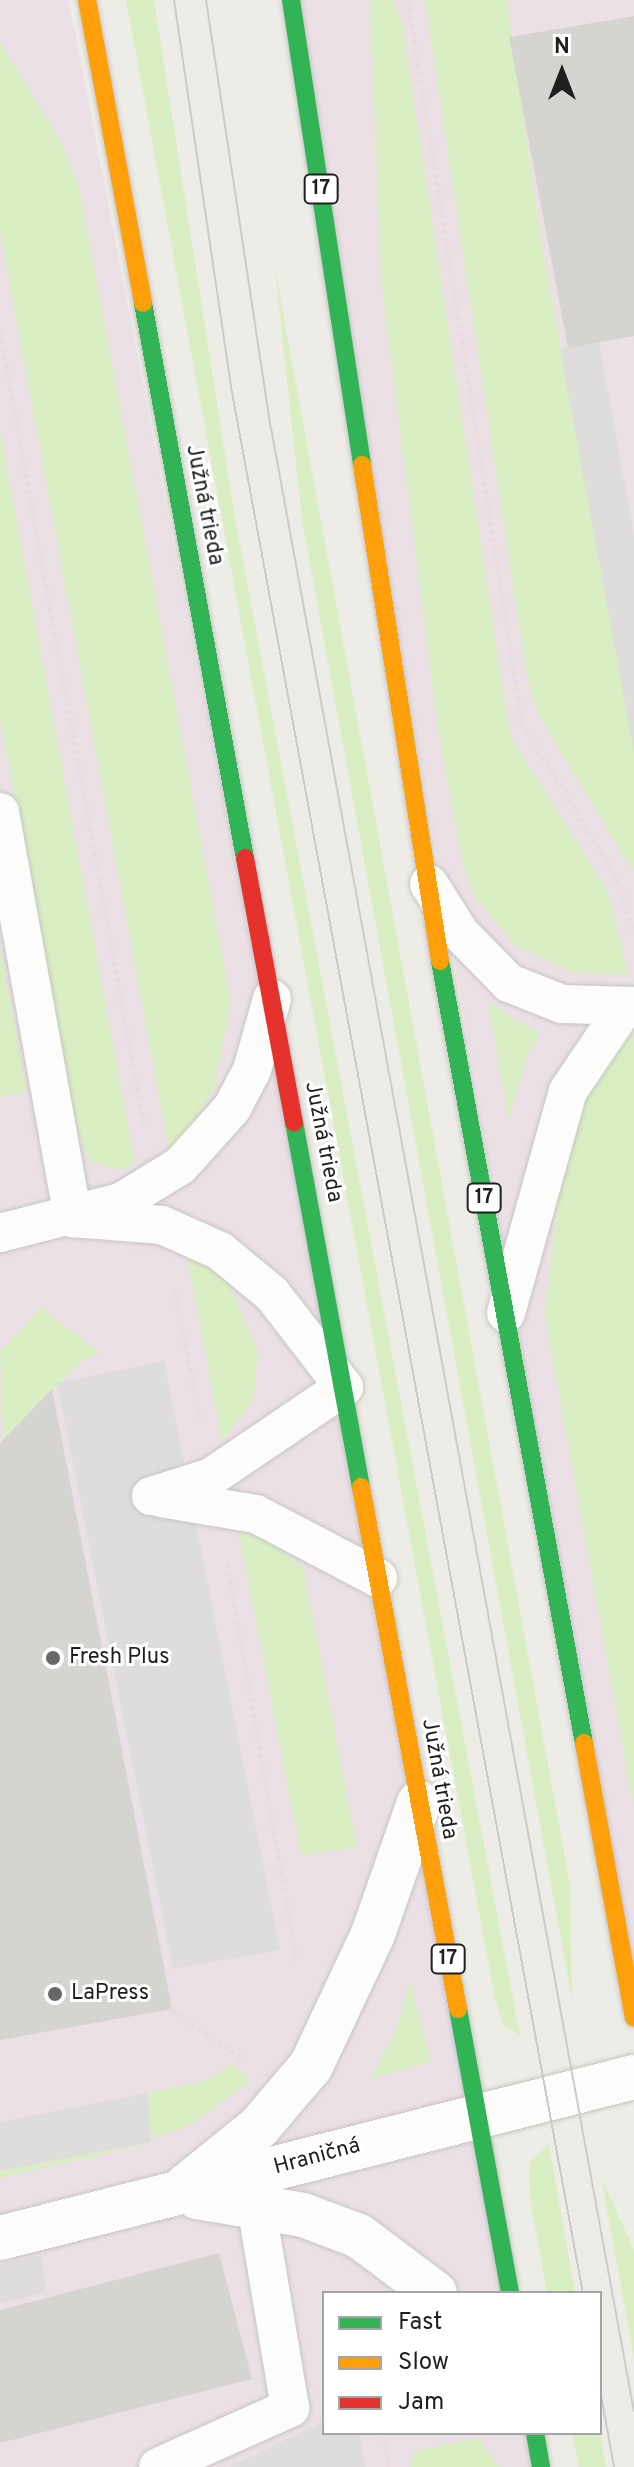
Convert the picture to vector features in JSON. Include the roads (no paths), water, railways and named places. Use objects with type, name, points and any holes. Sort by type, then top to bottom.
[{"type":"main road","name":"Južná trieda","points":[[87,0],[510,2291]]},
{"type":"main road","name":"17","points":[[291,0],[424,875],[634,2017]]},
{"type":"main road","points":[[535,2435],[541,2467]]},
{"type":"street","points":[[175,2195],[259,2127],[311,2066],[346,2000],[419,1803]]},
{"type":"street","name":"Hraničná","points":[[0,2238],[478,2114],[634,2077]]},
{"type":"street","points":[[175,2195],[256,2205],[359,2236],[432,2291]]},
{"type":"lane","points":[[0,812],[73,1218]]},
{"type":"lane","points":[[424,875],[460,933],[509,983],[562,1004],[629,1007]]},
{"type":"lane","points":[[0,1233],[73,1218],[154,1184],[232,1108],[252,1070],[272,999]]},
{"type":"lane","points":[[506,1313],[563,1105],[590,1051],[629,1007]]},
{"type":"lane","points":[[73,1218],[162,1225],[248,1270],[344,1387],[214,1491],[289,1528],[378,1578]]},
{"type":"lane","points":[[158,2467],[290,2408],[256,2205]]},
{"type":"tram line","points":[[174,0],[231,387],[583,2291]]},
{"type":"tram line","points":[[206,0],[271,428],[634,2411]]},
{"type":"tram line","points":[[602,2400],[614,2467]]},
{"type":"place","name":"Fresh Plus","points":[[53,1658]]},
{"type":"place","name":"LaPress","points":[[55,1994]]}]
